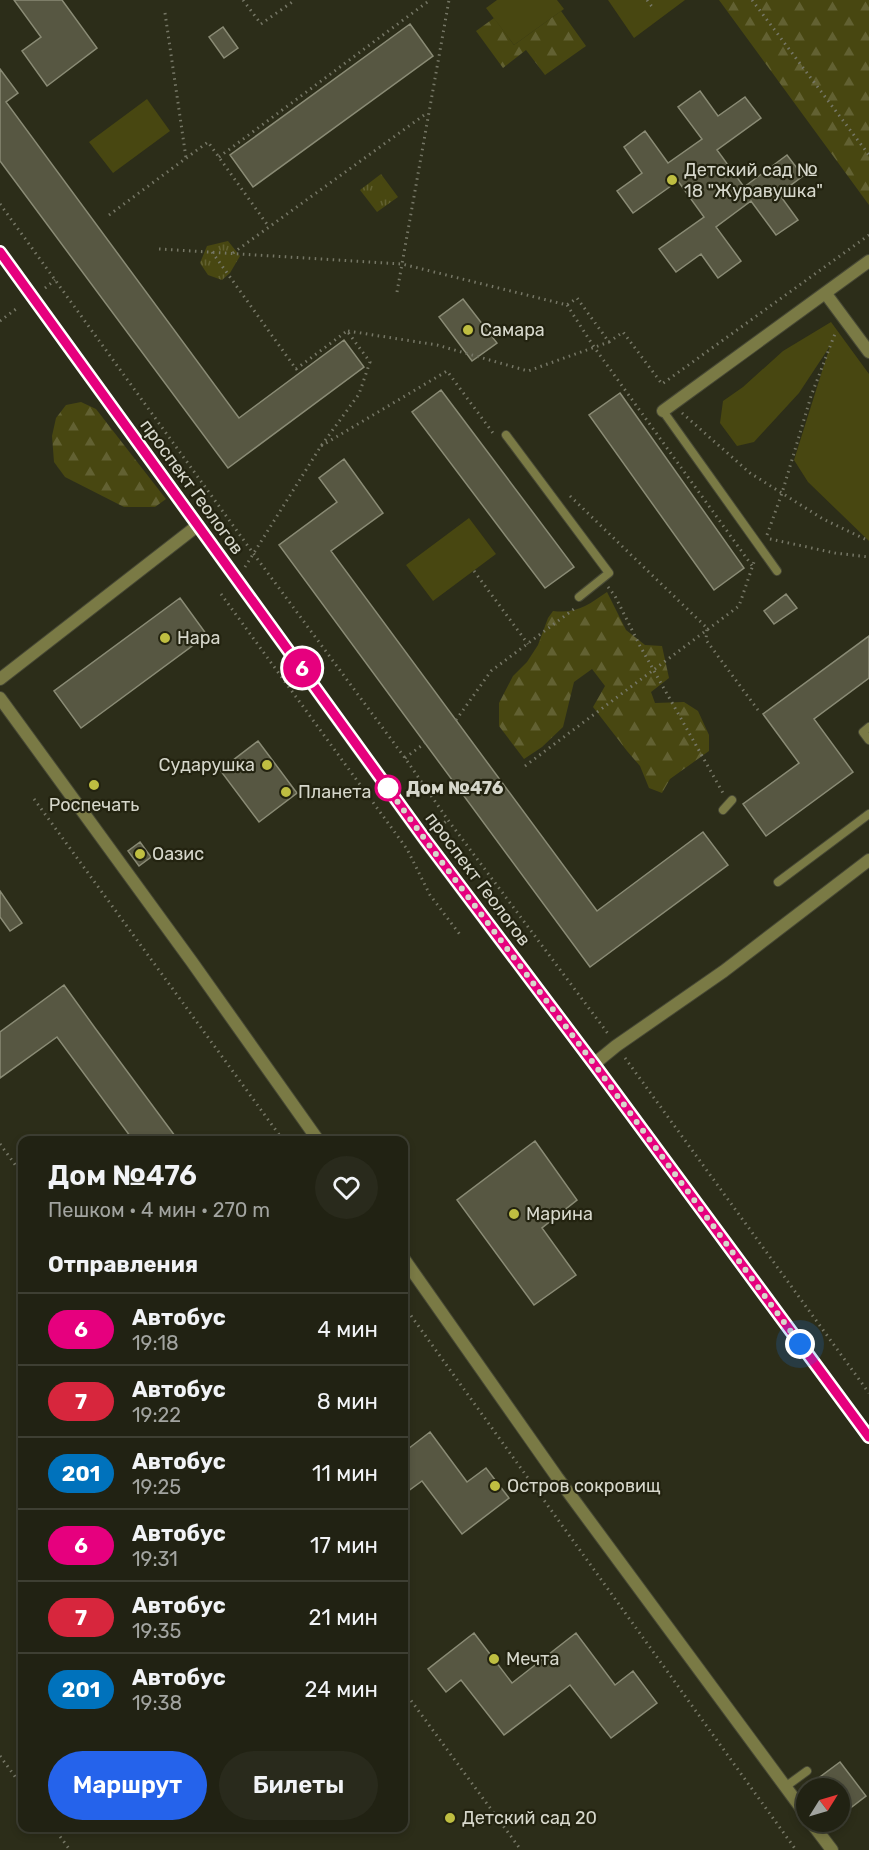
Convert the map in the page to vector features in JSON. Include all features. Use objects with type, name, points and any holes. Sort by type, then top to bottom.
[{"type":"street","name":"проспект Геологов","points":[[0,252],[196,526],[424,838],[869,1437]]},
{"type":"street","points":[[667,407],[869,261]]},
{"type":"street","points":[[826,294],[869,352]]},
{"type":"street","points":[[0,679],[196,526]]},
{"type":"street","points":[[0,698],[315,1136]]},
{"type":"street","points":[[594,1064],[616,1046],[724,971],[869,860]]},
{"type":"street","points":[[408,1265],[557,1477],[796,1802]]},
{"type":"street","points":[[818,1832],[832,1850]]},
{"type":"lane","points":[[667,407],[777,571]]},
{"type":"lane","points":[[501,436],[609,573],[579,601]]},
{"type":"lane","points":[[869,727],[863,732],[869,740]]},
{"type":"lane","points":[[778,882],[869,814]]},
{"type":"lane","points":[[785,1787],[807,1771]]},
{"type":"path","points":[[243,0],[261,24],[294,0]]},
{"type":"path","points":[[219,157],[430,0]]},
{"type":"path","points":[[397,292],[449,0]]},
{"type":"path","points":[[646,0],[653,8]]},
{"type":"path","points":[[752,0],[869,155]]},
{"type":"path","points":[[165,13],[186,158]]},
{"type":"path","points":[[233,253],[429,112]]},
{"type":"path","points":[[109,215],[208,142],[269,227]]},
{"type":"path","points":[[0,204],[869,1394]]},
{"type":"path","points":[[212,252],[296,369],[347,331],[437,345],[528,371],[609,342],[622,332],[662,384],[869,235]]},
{"type":"path","points":[[159,249],[402,264],[567,305],[594,347],[753,567]]},
{"type":"path","points":[[567,305],[577,297],[609,342]]},
{"type":"path","points":[[0,321],[16,309]]},
{"type":"path","points":[[838,326],[810,396],[782,493],[765,538],[835,553],[869,557]]},
{"type":"path","points":[[237,580],[321,446],[359,394],[370,362],[347,331]]},
{"type":"path","points":[[321,446],[447,371],[501,436]]},
{"type":"path","points":[[667,407],[750,473],[823,519],[869,542]]},
{"type":"path","points":[[564,491],[707,628]]},
{"type":"path","points":[[525,766],[739,606],[760,547]]},
{"type":"path","points":[[474,571],[528,644]]},
{"type":"path","points":[[602,579],[615,596],[728,804]]},
{"type":"path","points":[[221,594],[407,849],[430,895],[461,936]]},
{"type":"path","points":[[456,720],[491,671],[528,644],[579,601]]},
{"type":"path","points":[[707,628],[706,640],[758,710]]},
{"type":"path","points":[[405,758],[425,743]]},
{"type":"path","points":[[34,799],[280,1136]]},
{"type":"path","points":[[0,1144],[18,1169]]},
{"type":"path","points":[[408,1312],[795,1850]]},
{"type":"path","points":[[408,1695],[521,1850]]},
{"type":"path","points":[[0,1756],[18,1781]]},
{"type":"path","points":[[57,1832],[70,1850]]},
{"type":"green space","points":[[497,0],[557,0],[564,9],[514,45],[486,8]]},
{"type":"green space","points":[[608,0],[685,0],[634,38]]},
{"type":"green space","points":[[719,0],[869,0],[869,205]]},
{"type":"green space","points":[[561,11],[586,46],[545,75],[526,50],[503,68],[476,31],[494,18],[514,45]]},
{"type":"green space","points":[[147,99],[170,131],[113,173],[89,142]]},
{"type":"green space","points":[[381,174],[398,197],[377,212],[360,190]]},
{"type":"green space","points":[[228,241],[240,256],[230,273],[222,280],[208,275],[200,263],[207,246]]},
{"type":"green space","points":[[831,322],[869,374],[869,541],[808,482],[794,460],[830,346],[799,393],[754,442],[737,446],[720,423],[723,401],[743,387],[783,351]]},
{"type":"green space","points":[[81,402],[96,409],[166,499],[155,507],[124,507],[65,477],[54,462],[52,436],[56,418],[66,405]]},
{"type":"green space","points":[[469,518],[496,554],[433,601],[406,565]]},
{"type":"green space","points":[[607,592],[626,630],[645,645],[662,646],[669,678],[651,692],[655,703],[684,702],[698,711],[709,735],[709,751],[670,779],[662,793],[649,788],[640,766],[593,707],[605,686],[592,669],[574,682],[563,727],[542,747],[524,759],[499,726],[499,703],[513,676],[527,662],[538,645],[553,611],[576,610]]},
{"type":"building","points":[[14,0],[62,0],[97,48],[47,86],[22,51],[41,37]]},
{"type":"building","points":[[410,24],[433,56],[253,187],[230,155]]},
{"type":"building","points":[[223,27],[238,48],[224,58],[209,37]]},
{"type":"building","points":[[0,69],[18,93],[6,102],[239,418],[344,340],[364,367],[228,468],[0,161]]},
{"type":"building","points":[[700,91],[718,116],[745,97],[761,118],[717,150],[744,187],[787,155],[803,176],[779,194],[798,220],[776,235],[751,201],[716,227],[741,261],[718,278],[701,254],[676,272],[659,249],[704,217],[678,181],[633,213],[617,191],[642,173],[624,147],[645,131],[668,163],[702,139],[678,107]]},
{"type":"building","name":"Самара","points":[[463,299],[497,343],[472,361],[439,317]]},
{"type":"building","points":[[441,390],[574,567],[545,588],[412,412]]},
{"type":"building","points":[[620,393],[744,568],[714,590],[589,415]]},
{"type":"building","points":[[344,459],[383,513],[331,551],[597,911],[703,832],[728,865],[590,967],[279,545],[337,502],[319,478]]},
{"type":"building","points":[[786,594],[797,608],[774,624],[764,611]]},
{"type":"building","points":[[180,598],[207,635],[81,728],[54,691]]},
{"type":"building","points":[[869,636],[869,678],[814,719],[853,772],[766,836],[743,804],[799,763],[763,714]]},
{"type":"building","points":[[258,741],[297,793],[259,822],[220,770]]},
{"type":"building","name":"Оазис","points":[[140,842],[151,857],[139,866],[128,851]]},
{"type":"building","points":[[0,891],[22,923],[10,931],[0,917]]},
{"type":"building","points":[[64,985],[175,1136],[130,1136],[57,1037],[0,1078],[0,1032]]},
{"type":"building","name":"Марина","points":[[535,1141],[577,1200],[542,1228],[576,1275],[534,1305],[457,1200]]},
{"type":"building","points":[[430,1432],[467,1482],[486,1468],[509,1498],[462,1534],[422,1481],[408,1491],[408,1449]]},
{"type":"building","points":[[474,1633],[512,1683],[576,1633],[615,1685],[633,1671],[657,1703],[611,1738],[570,1685],[504,1735],[461,1680],[446,1692],[428,1669]]},
{"type":"building","points":[[840,1762],[866,1796],[850,1808],[850,1778],[818,1778]]},
{"type":"bus line","name":"6","points":[[0,252],[196,526],[424,838],[869,1437]]},
{"type":"place","name":"Детский сад № 18 \"Журавушка\"","points":[[672,180]]},
{"type":"place","name":"Самара","points":[[468,330]]},
{"type":"place","name":"Нара","points":[[165,638]]},
{"type":"place","name":"Сударушка","points":[[267,765]]},
{"type":"place","name":"Роспечать","points":[[94,785]]},
{"type":"place","name":"Дом №476","points":[[388,788]]},
{"type":"place","name":"Планета","points":[[286,792]]},
{"type":"place","name":"Оазис","points":[[140,854]]},
{"type":"place","name":"Марина","points":[[514,1214]]},
{"type":"place","name":"Остров сокровищ","points":[[495,1486]]},
{"type":"place","name":"Мечта","points":[[494,1659]]},
{"type":"place","name":"Детский сад 20","points":[[450,1818]]},
{"type":"route","points":[[388,788],[383,782],[800,1344]]}]
